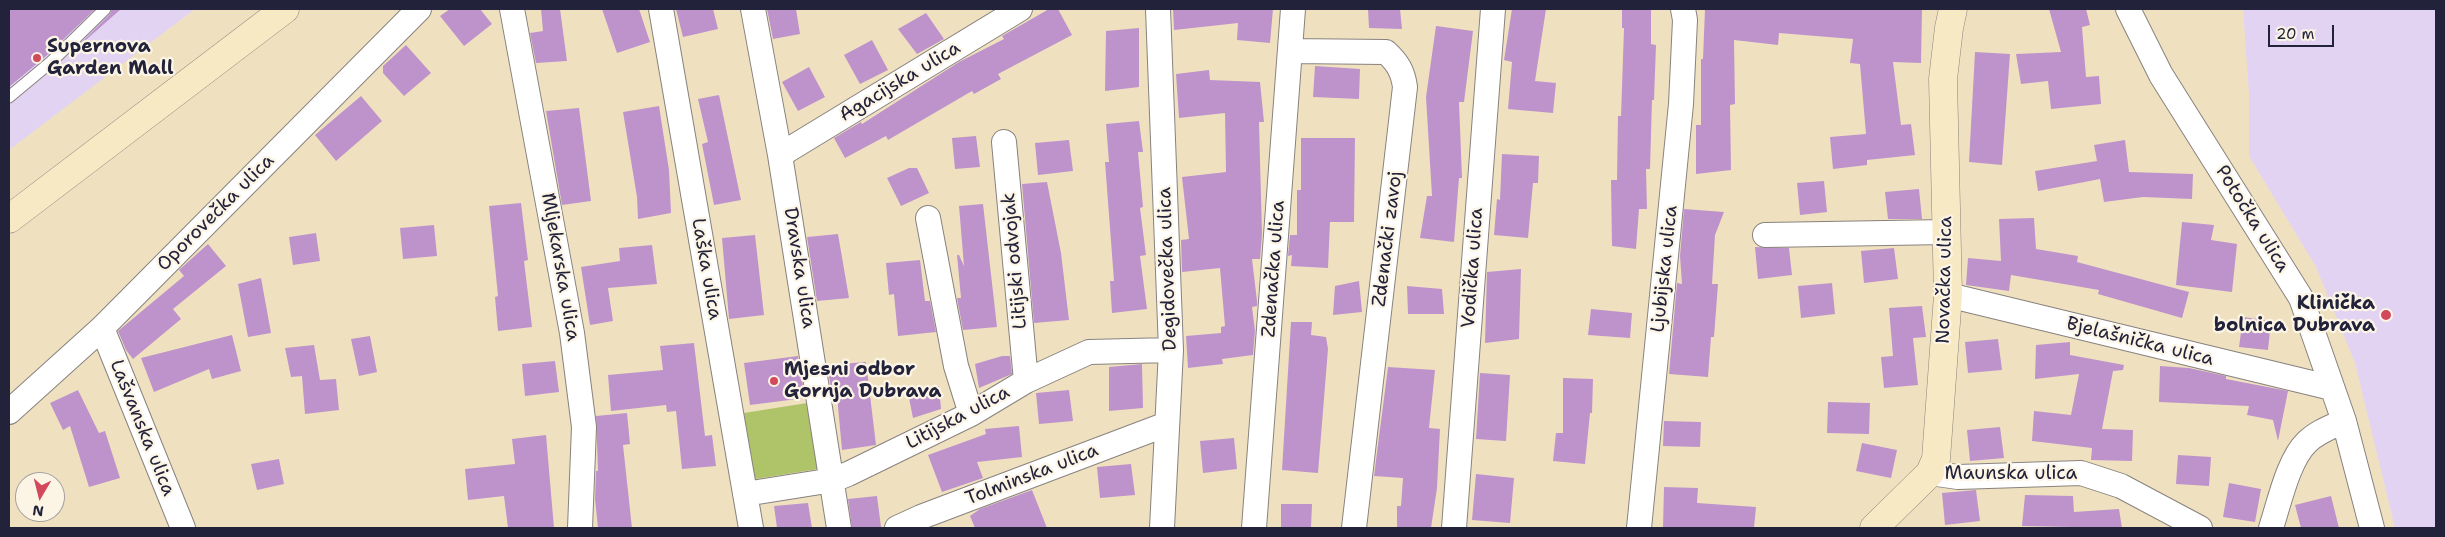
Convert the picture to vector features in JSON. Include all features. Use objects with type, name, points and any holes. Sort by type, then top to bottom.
[{"type":"street","points":[[9,219],[285,9]]},
{"type":"street","name":"Oporovečka ulica","points":[[9,412],[102,328],[419,9]]},
{"type":"street","name":"Mljekarska ulica","points":[[512,9],[572,333],[579,386],[584,427],[580,528]]},
{"type":"street","name":"Laška ulica","points":[[661,9],[751,528]]},
{"type":"street","name":"Dravska ulica","points":[[753,9],[780,155],[840,528]]},
{"type":"street","name":"Agacijska ulica","points":[[780,155],[1020,9]]},
{"type":"street","name":"Degidovečka ulica","points":[[1158,9],[1171,350],[1162,528]]},
{"type":"street","name":"Zdenačka ulica","points":[[1254,528],[1293,9]]},
{"type":"street","name":"Vodička ulica","points":[[1454,528],[1492,9]]},
{"type":"street","name":"Ljubijska ulica","points":[[1639,528],[1681,104],[1683,9]]},
{"type":"street","name":"Novačka ulica","points":[[1874,528],[1930,473],[1936,459],[1948,295],[1943,79],[1953,9]]},
{"type":"street","name":"Potočka ulica","points":[[2128,9],[2161,75],[2301,298],[2344,421],[2372,528]]},
{"type":"street","name":"Zdenački zavoj","points":[[1290,50],[1386,52],[1396,61],[1403,74],[1406,87],[1354,528]]},
{"type":"street","name":"Litijski odvojak","points":[[1004,142],[1026,381]]},
{"type":"street","points":[[928,218],[956,366],[971,414]]},
{"type":"street","points":[[1765,235],[1947,232]]},
{"type":"street","name":"Bjelašnička ulica","points":[[1948,295],[2332,388]]},
{"type":"street","name":"Lašvanska ulica","points":[[102,328],[183,528]]},
{"type":"street","name":"Litijska ulica","points":[[745,494],[833,480],[971,414],[1026,381],[1089,352],[1171,350]]},
{"type":"street","points":[[2271,528],[2294,462],[2306,442],[2318,433],[2344,421]]},
{"type":"street","name":"Tolminska ulica","points":[[897,528],[1168,424]]},
{"type":"street","name":"Maunska ulica","points":[[1930,473],[1958,477],[2081,473],[2121,486],[2200,528]]},
{"type":"lane","points":[[9,97],[51,62],[105,9]]},
{"type":"shaded area","points":[[9,9],[195,9],[9,150]]},
{"type":"shaded area","name":"Klinička bolnica Dubrava","points":[[2243,9],[2436,9],[2436,528],[2395,528],[2355,363],[2316,267],[2249,156],[2249,94]]},
{"type":"green space","points":[[807,403],[818,469],[755,479],[744,413]]},
{"type":"building","name":"Supernova Garden Mall","points":[[9,9],[95,9],[46,56],[9,87]]},
{"type":"building","points":[[112,9],[121,9],[71,53],[110,14]]},
{"type":"building","points":[[450,9],[480,9],[492,24],[464,46],[440,16]]},
{"type":"building","points":[[541,9],[560,9],[567,61],[536,63],[530,33],[543,31]]},
{"type":"building","points":[[602,9],[639,9],[650,42],[617,53]]},
{"type":"building","points":[[676,9],[713,9],[718,29],[683,37]]},
{"type":"building","points":[[767,9],[796,9],[800,34],[773,39]]},
{"type":"building","points":[[1049,9],[1058,9],[1072,35],[998,74],[1001,79],[974,94],[972,91],[888,140],[886,136],[845,158],[834,138],[861,122],[862,124],[959,62],[1004,39],[1002,36]]},
{"type":"building","points":[[1173,9],[1273,9],[1270,43],[1237,40],[1238,23],[1174,30]]},
{"type":"building","points":[[1368,9],[1400,9],[1402,29],[1369,28]]},
{"type":"building","points":[[1512,9],[1546,9],[1535,81],[1556,83],[1553,113],[1508,109],[1512,62],[1504,60]]},
{"type":"building","points":[[1622,9],[1651,9],[1651,44],[1656,45],[1650,169],[1646,169],[1647,209],[1639,209],[1636,249],[1612,246],[1611,180],[1617,180],[1618,116],[1621,116],[1624,28],[1622,28]]},
{"type":"building","points":[[1705,9],[1922,9],[1921,63],[1893,62],[1901,125],[1911,124],[1915,155],[1867,160],[1867,165],[1833,169],[1830,137],[1866,134],[1860,64],[1850,63],[1853,39],[1779,33],[1778,45],[1734,40],[1735,104],[1730,105],[1731,170],[1696,174],[1696,125],[1701,125],[1701,59],[1703,59]]},
{"type":"building","points":[[2049,9],[2086,9],[2090,25],[2082,27],[2086,77],[2099,76],[2101,104],[2051,109],[2048,81],[2021,84],[2016,54],[2061,52]]},
{"type":"building","points":[[926,13],[944,39],[917,54],[898,29]]},
{"type":"building","points":[[1436,26],[1473,31],[1464,102],[1459,102],[1462,178],[1459,178],[1454,242],[1420,238],[1427,196],[1432,196],[1426,97]]},
{"type":"building","points":[[1139,28],[1139,87],[1105,91],[1106,31]]},
{"type":"building","points":[[872,40],[888,70],[860,84],[844,55]]},
{"type":"building","points":[[406,45],[431,73],[404,96],[383,73],[383,66]]},
{"type":"building","points":[[1975,52],[2010,54],[2002,165],[1969,162]]},
{"type":"building","points":[[1315,66],[1360,69],[1359,99],[1313,97]]},
{"type":"building","points":[[809,67],[825,97],[798,111],[782,82]]},
{"type":"building","points":[[1209,70],[1210,80],[1260,82],[1264,122],[1259,122],[1262,234],[1260,259],[1252,259],[1257,306],[1252,307],[1255,331],[1253,355],[1222,359],[1223,364],[1188,368],[1186,336],[1221,333],[1221,327],[1225,326],[1220,268],[1182,272],[1181,240],[1189,239],[1182,177],[1226,172],[1225,113],[1179,118],[1176,74]]},
{"type":"building","points":[[719,95],[741,200],[714,205],[702,144],[708,142],[698,99]]},
{"type":"building","points":[[361,96],[382,121],[336,161],[315,135]]},
{"type":"building","points":[[659,106],[669,170],[671,213],[638,219],[637,197],[623,112]]},
{"type":"building","points":[[579,108],[591,201],[562,205],[546,111]]},
{"type":"building","points":[[1139,121],[1143,152],[1138,152],[1143,207],[1140,208],[1146,255],[1140,256],[1147,309],[1112,313],[1110,281],[1114,281],[1105,162],[1109,162],[1106,124]]},
{"type":"building","points":[[976,136],[980,167],[955,169],[952,138]]},
{"type":"building","points":[[1301,138],[1355,138],[1354,222],[1330,222],[1328,268],[1291,266],[1292,255],[1288,256],[1290,235],[1297,235],[1297,190],[1301,190]]},
{"type":"building","points":[[1069,140],[1073,171],[1038,175],[1035,143]]},
{"type":"building","points":[[2125,140],[2129,172],[2193,174],[2192,199],[2143,197],[2104,202],[2100,179],[2038,191],[2035,171],[2097,161],[2094,145]]},
{"type":"building","points":[[1502,154],[1539,156],[1538,183],[1533,183],[1528,238],[1494,235],[1497,199],[1500,200]]},
{"type":"building","points":[[909,168],[917,168],[929,193],[901,206],[887,178]]},
{"type":"building","points":[[1824,181],[1827,212],[1800,215],[1797,183]]},
{"type":"building","points":[[1047,182],[1061,253],[1069,320],[1034,323],[1022,184]]},
{"type":"building","points":[[1919,189],[1922,219],[1888,219],[1885,192]]},
{"type":"building","points":[[521,203],[528,260],[524,261],[532,327],[498,331],[495,297],[498,296],[489,206]]},
{"type":"building","points":[[983,204],[997,327],[963,330],[957,298],[961,298],[957,255],[959,255],[964,266],[959,206]]},
{"type":"building","points":[[1684,209],[1724,212],[1715,235],[1712,284],[1718,284],[1714,337],[1711,337],[1708,377],[1669,374],[1677,283],[1682,284],[1680,256]]},
{"type":"building","points":[[2034,218],[2036,249],[2078,256],[2077,262],[2189,292],[2182,318],[2098,294],[2099,290],[2011,275],[2009,291],[1966,285],[1968,258],[2001,261],[1999,219]]},
{"type":"building","points":[[2182,222],[2214,225],[2211,240],[2237,244],[2232,292],[2176,285]]},
{"type":"building","points":[[434,225],[437,256],[403,259],[400,228]]},
{"type":"building","points":[[316,233],[320,261],[293,265],[289,237]]},
{"type":"building","points":[[838,234],[849,298],[817,301],[807,237]]},
{"type":"building","points":[[755,235],[764,315],[729,319],[722,238]]},
{"type":"building","points":[[208,244],[226,266],[173,309],[181,319],[133,359],[126,350],[118,331],[184,276],[179,270]]},
{"type":"building","points":[[652,245],[657,284],[608,288],[613,321],[590,325],[581,267],[620,261],[619,248]]},
{"type":"building","points":[[1755,247],[1789,248],[1792,275],[1758,279]]},
{"type":"building","points":[[1894,248],[1898,279],[1864,283],[1861,251]]},
{"type":"building","points":[[920,260],[925,301],[930,301],[936,332],[898,336],[894,294],[889,295],[886,263]]},
{"type":"building","points":[[1521,269],[1519,339],[1485,343],[1487,272]]},
{"type":"building","points":[[261,278],[271,333],[248,337],[238,284]]},
{"type":"building","points":[[1359,281],[1362,312],[1333,315],[1335,286]]},
{"type":"building","points":[[1832,283],[1835,314],[1801,318],[1798,286]]},
{"type":"building","points":[[1407,286],[1442,289],[1444,314],[1408,314]]},
{"type":"building","points":[[1922,306],[1926,337],[1913,338],[1918,385],[1884,388],[1881,357],[1893,356],[1889,308]]},
{"type":"building","points":[[1591,309],[1632,313],[1630,338],[1588,335]]},
{"type":"building","points":[[2243,317],[2271,321],[2268,350],[2239,347]]},
{"type":"building","points":[[1291,322],[1312,322],[1311,335],[1326,337],[1328,349],[1318,473],[1282,470]]},
{"type":"building","points":[[232,335],[241,371],[212,379],[209,369],[154,392],[141,358]]},
{"type":"building","points":[[370,336],[377,372],[359,376],[351,339]]},
{"type":"building","points":[[1998,339],[2002,370],[1968,373],[1965,342]]},
{"type":"building","points":[[2070,342],[2070,355],[2124,365],[2123,370],[2113,371],[2102,429],[2133,430],[2132,461],[2091,460],[2092,448],[2032,441],[2034,411],[2071,415],[2079,374],[2035,379],[2036,345]]},
{"type":"building","points":[[694,343],[705,436],[712,435],[716,466],[682,469],[676,411],[667,412],[666,405],[611,411],[608,375],[663,370],[660,346]]},
{"type":"building","points":[[314,345],[320,380],[336,379],[339,410],[305,414],[302,376],[291,377],[285,348]]},
{"type":"building","name":"Mjesni odbor Gornja Dubrava","points":[[798,356],[805,398],[750,405],[744,363]]},
{"type":"building","points":[[1002,356],[1010,356],[1012,374],[979,388],[975,364]]},
{"type":"building","points":[[555,361],[559,392],[525,396],[522,364]]},
{"type":"building","points":[[866,362],[876,445],[842,450],[837,396],[832,394],[827,365]]},
{"type":"building","points":[[1142,364],[1143,408],[1109,411],[1109,367]]},
{"type":"building","points":[[2160,366],[2189,368],[2226,376],[2226,379],[2288,391],[2278,441],[2273,420],[2247,415],[2249,406],[2159,402]]},
{"type":"building","points":[[1388,367],[1435,370],[1429,428],[1440,429],[1437,488],[1431,528],[1397,528],[1397,506],[1401,506],[1403,478],[1374,476]]},
{"type":"building","points":[[1480,373],[1510,375],[1506,441],[1476,439]]},
{"type":"building","points":[[1563,378],[1593,379],[1592,413],[1590,413],[1585,464],[1553,461],[1556,433],[1563,433]]},
{"type":"building","points":[[939,386],[941,409],[913,418],[908,393]]},
{"type":"building","points":[[78,390],[99,433],[105,431],[120,478],[89,487],[70,426],[63,430],[50,403]]},
{"type":"building","points":[[1069,390],[1073,421],[1039,424],[1036,393]]},
{"type":"building","points":[[1828,402],[1870,403],[1869,434],[1827,433]]},
{"type":"building","points":[[627,413],[630,444],[623,445],[632,528],[598,528],[595,499],[596,471],[598,471],[596,416]]},
{"type":"building","points":[[1664,421],[1701,422],[1700,447],[1663,446]]},
{"type":"building","points":[[1019,426],[1022,457],[977,462],[983,478],[942,492],[928,455],[986,434],[985,429]]},
{"type":"building","points":[[2000,427],[2004,458],[1970,461],[1967,430]]},
{"type":"building","points":[[546,435],[554,528],[508,528],[504,496],[468,500],[465,469],[515,464],[512,439]]},
{"type":"building","points":[[1234,438],[1237,469],[1203,473],[1200,441]]},
{"type":"building","points":[[1862,443],[1897,450],[1891,478],[1856,471]]},
{"type":"building","points":[[2178,455],[2211,457],[2209,486],[2176,484]]},
{"type":"building","points":[[279,459],[284,484],[257,490],[251,464]]},
{"type":"building","points":[[1131,464],[1135,495],[1100,498],[1097,467]]},
{"type":"building","points":[[1476,474],[1514,478],[1510,523],[1472,520]]},
{"type":"building","points":[[2229,483],[2261,489],[2255,522],[2223,517]]},
{"type":"building","points":[[1664,487],[1698,488],[1697,503],[1756,507],[1754,528],[1663,528]]},
{"type":"building","points":[[1032,490],[1047,528],[975,528],[970,516],[980,509]]},
{"type":"building","points":[[1976,490],[1980,521],[1945,525],[1942,493]]},
{"type":"building","points":[[2025,495],[2073,496],[2074,512],[2119,509],[2122,528],[2022,526]]},
{"type":"building","points":[[877,496],[881,527],[852,528],[848,499]]},
{"type":"building","points":[[2331,496],[2339,528],[2301,528],[2295,505]]},
{"type":"building","points":[[808,503],[812,528],[777,528],[774,506]]},
{"type":"building","points":[[1281,504],[1312,504],[1311,528],[1281,528]]},
{"type":"place","name":"Supernova Garden Mall","points":[[37,58]]},
{"type":"place","name":"Klinička bolnica Dubrava","points":[[2386,315]]},
{"type":"place","name":"Mjesni odbor Gornja Dubrava","points":[[774,381]]}]
